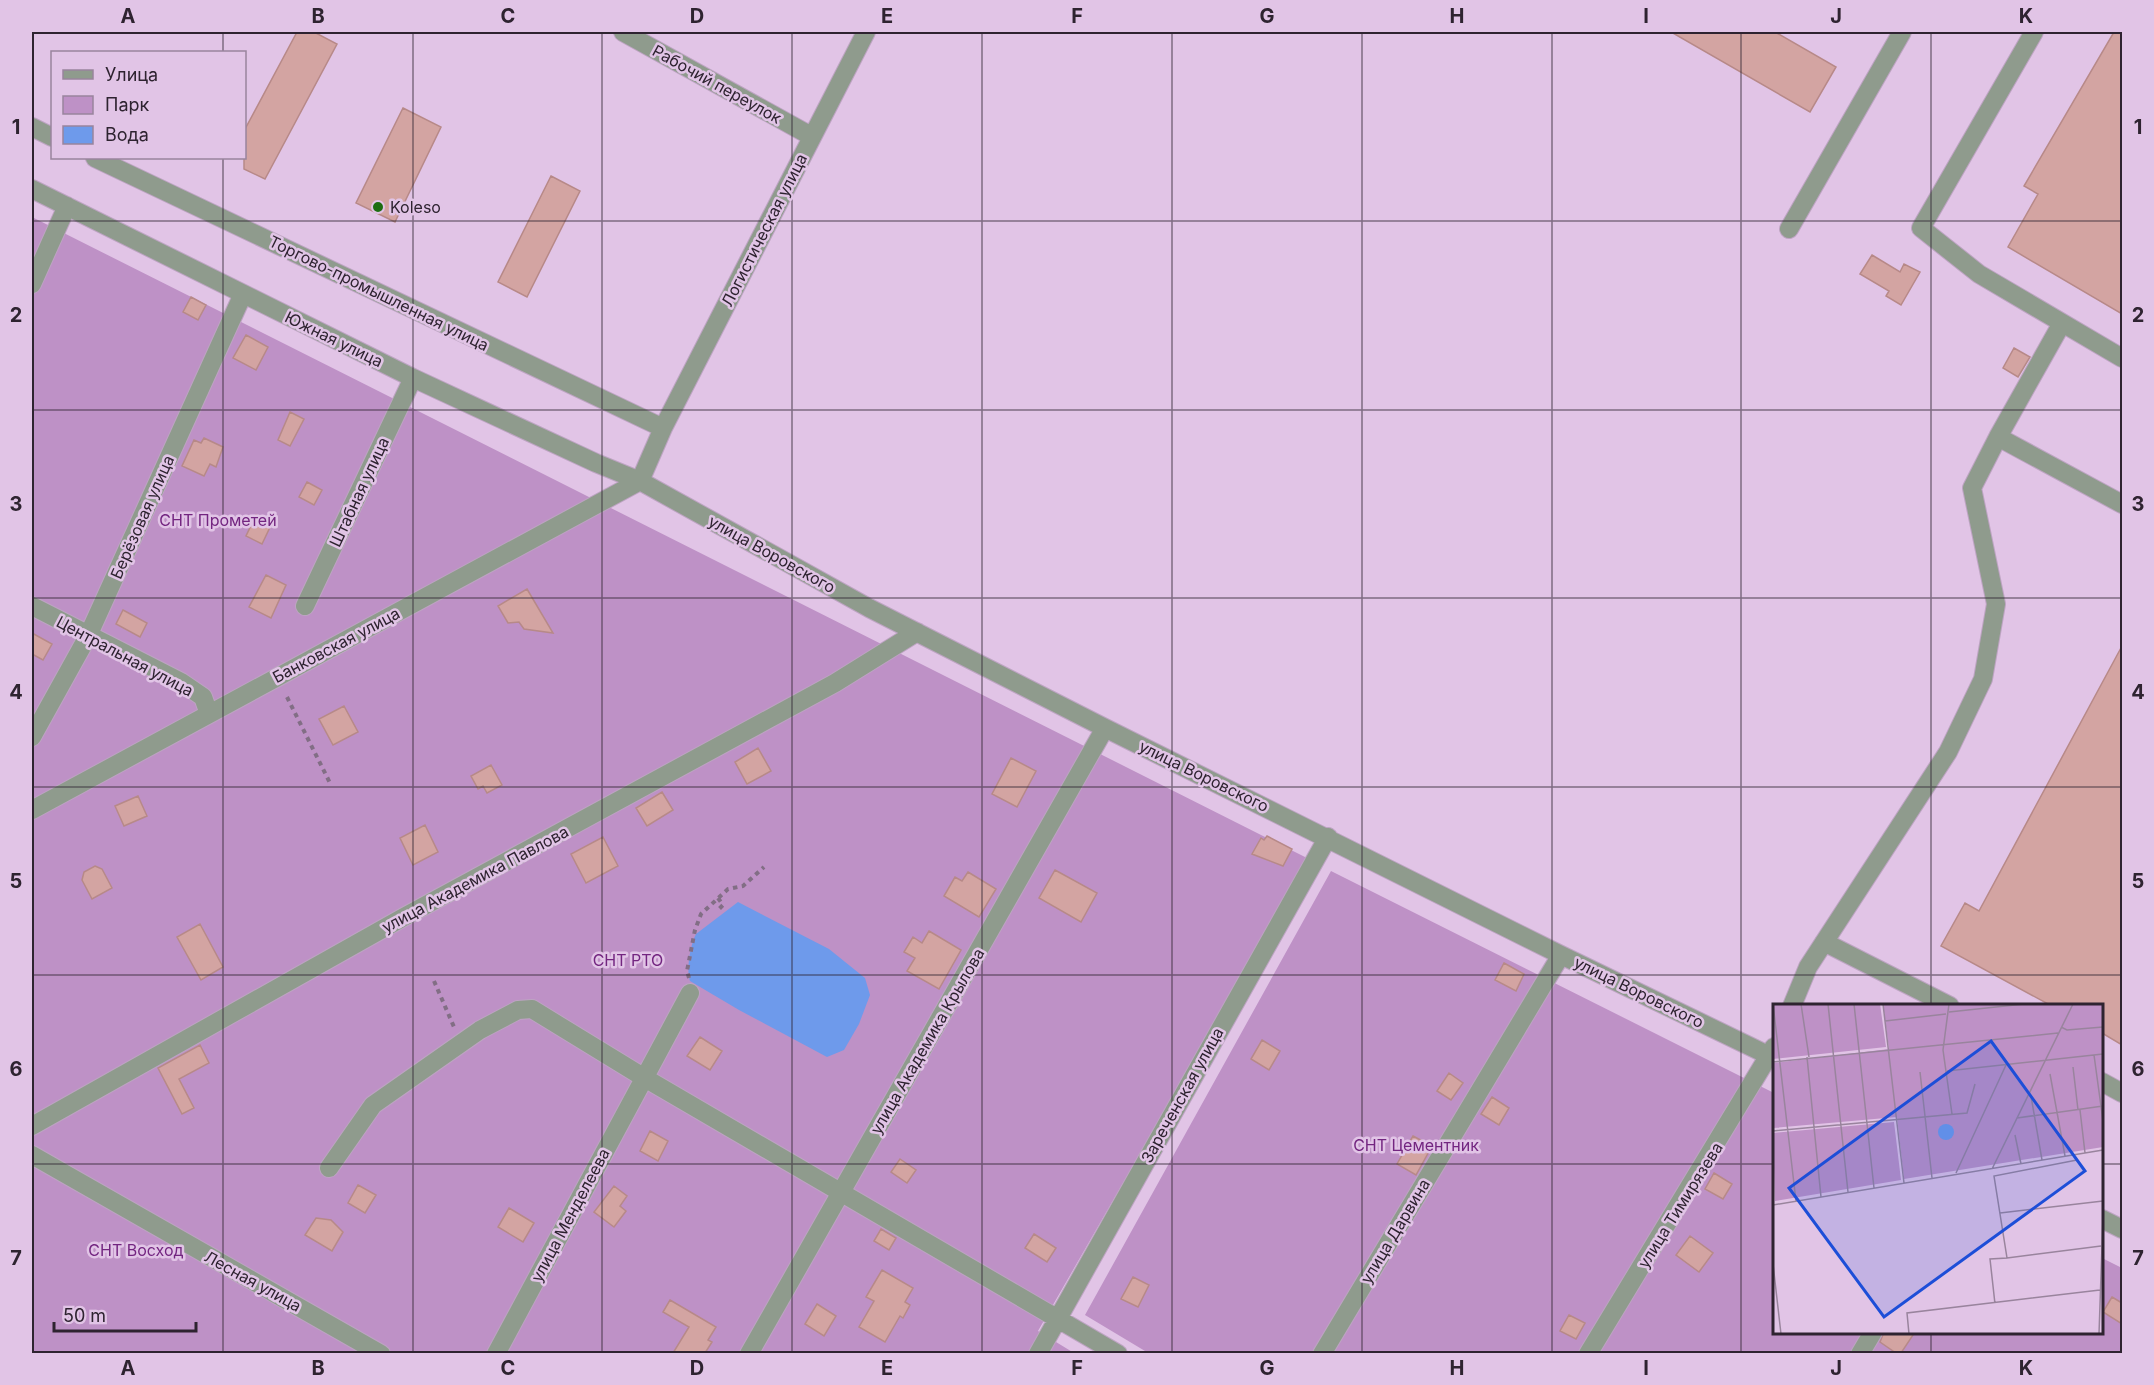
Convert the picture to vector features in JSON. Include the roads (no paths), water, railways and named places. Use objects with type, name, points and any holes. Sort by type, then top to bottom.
[{"type":"street","name":"Рабочий переулок","points":[[622,32],[811,136]]},
{"type":"street","name":"Логистическая улица","points":[[640,481],[663,428],[866,32]]},
{"type":"street","points":[[1789,229],[1902,32]]},
{"type":"street","points":[[2034,32],[1921,228],[1979,274],[2122,358]]},
{"type":"street","points":[[32,127],[51,136]]},
{"type":"street","name":"Торгово-промышленная улица","points":[[97,159],[663,428]]},
{"type":"street","name":"Южная улица","points":[[32,189],[412,378],[640,481]]},
{"type":"street","points":[[32,284],[67,206]]},
{"type":"street","name":"Берёзовая улица","points":[[32,737],[88,636],[243,294]]},
{"type":"street","points":[[1792,1004],[1808,967],[1948,752],[1983,679],[1996,604],[1972,488],[2062,323]]},
{"type":"street","name":"Штабная улица","points":[[305,606],[412,378]]},
{"type":"street","points":[[1998,437],[2122,504]]},
{"type":"street","name":"улица Воровского","points":[[640,481],[869,608],[1106,728],[1562,955],[1773,1054]]},
{"type":"street","name":"Банковская улица","points":[[32,810],[640,481]]},
{"type":"street","name":"Центральная улица","points":[[32,606],[181,682],[202,697],[208,714]]},
{"type":"street","name":"улица Академика Павлова","points":[[32,1126],[402,918],[835,683],[917,632]]},
{"type":"street","name":"улица Академика Крылова","points":[[749,1353],[1106,728]]},
{"type":"street","name":"Зареченская улица","points":[[1038,1353],[1328,837]]},
{"type":"street","points":[[1824,942],[1948,1004]]},
{"type":"street","name":"улица Дарвина","points":[[1322,1353],[1562,955]]},
{"type":"street","name":"улица Менделеева","points":[[496,1353],[690,987]]},
{"type":"street","points":[[329,1168],[373,1105],[444,1057],[460,1042],[518,1010],[532,1009],[643,1077],[1118,1353]]},
{"type":"street","name":"улица Тимирязева","points":[[1588,1353],[1773,1054]]},
{"type":"street","points":[[2103,1083],[2122,1093]]},
{"type":"street","name":"Лесная улица","points":[[32,1155],[381,1353]]},
{"type":"street","points":[[2103,1220],[2122,1229]]},
{"type":"street","points":[[1860,1353],[1873,1334]]},
{"type":"water","points":[[738,902],[829,949],[865,978],[870,995],[859,1024],[844,1050],[827,1057],[690,981],[689,958],[696,934]]},
{"type":"place","name":"Koleso","points":[[378,207]]},
{"type":"park label","name":"СНТ Прометей","points":[[218,520]]},
{"type":"park label","name":"СНТ РТО","points":[[628,960]]},
{"type":"park label","name":"СНТ Цементник","points":[[1416,1145]]},
{"type":"park label","name":"СНТ Восход","points":[[136,1250]]}]
